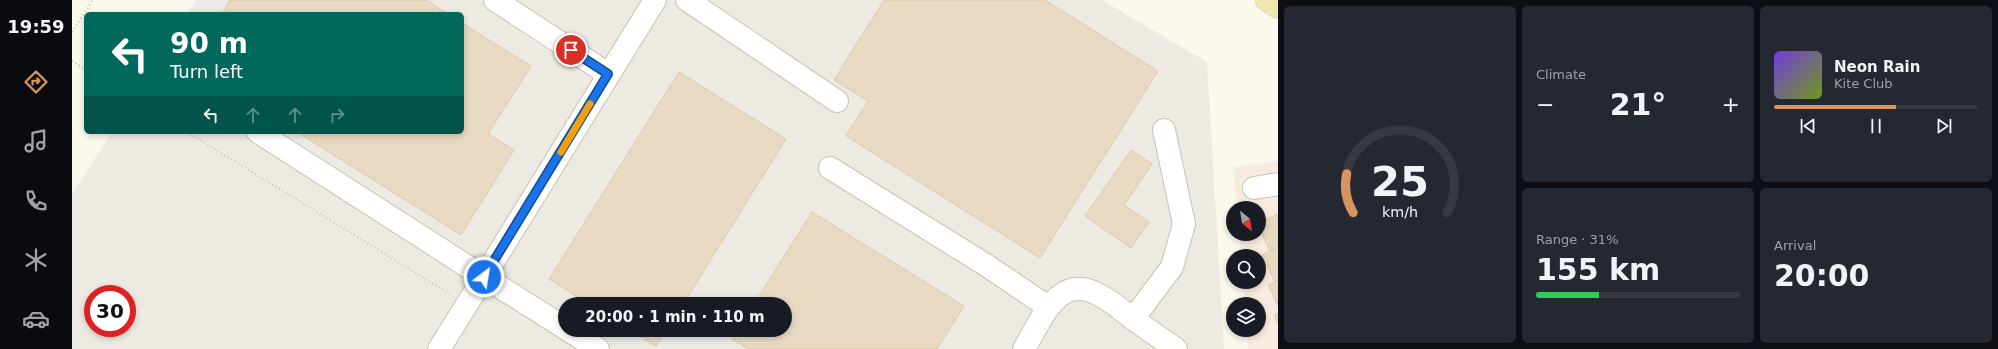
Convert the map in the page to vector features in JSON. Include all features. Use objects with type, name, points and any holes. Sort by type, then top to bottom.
[{"type":"main road","points":[[1267,0],[1278,7]]},
{"type":"street","points":[[496,0],[608,74]]},
{"type":"street","points":[[440,349],[466,304],[655,0]]},
{"type":"street","points":[[688,0],[837,101]]},
{"type":"street","points":[[1134,319],[1172,267],[1184,224],[1164,130]]},
{"type":"street","points":[[261,134],[558,324]]},
{"type":"street","points":[[830,168],[986,264],[1048,308]]},
{"type":"street","points":[[1254,188],[1278,184]]},
{"type":"street","points":[[1024,349],[1048,308],[1061,294],[1078,287],[1102,296],[1176,349]]},
{"type":"street","points":[[579,337],[598,349]]},
{"type":"path","points":[[85,12],[93,0]]},
{"type":"path","points":[[72,32],[84,14]]},
{"type":"path","points":[[72,61],[84,69]]},
{"type":"path","points":[[190,134],[466,304]]},
{"type":"shaded area","points":[[196,0],[1102,0],[1207,62],[1224,349],[72,349],[72,194],[111,134],[464,134],[464,12],[188,12]]},
{"type":"shaded area","points":[[1278,161],[1278,349],[1248,349],[1247,337],[1266,337],[1266,297],[1244,297],[1244,289],[1266,289],[1266,249],[1240,249],[1240,241],[1266,241],[1266,201],[1236,201],[1233,167]]},
{"type":"building","points":[[230,0],[426,0],[445,12],[223,12]]},
{"type":"building","points":[[884,0],[1045,0],[1158,71],[1040,258],[846,136],[868,101],[834,80]]},
{"type":"building","points":[[464,24],[531,66],[488,134],[514,150],[461,235],[300,134],[464,134]]},
{"type":"building","points":[[679,72],[786,139],[687,297],[578,297],[549,279]]},
{"type":"building","points":[[1131,150],[1152,164],[1124,205],[1149,222],[1131,248],[1085,216]]},
{"type":"building","points":[[812,212],[964,306],[937,349],[748,349],[732,339],[733,337],[792,337],[792,297],[758,297]]},
{"type":"building","points":[[1278,214],[1278,247],[1270,251],[1265,241],[1266,220]]},
{"type":"building","points":[[1278,247],[1278,280],[1275,282],[1266,263],[1266,253]]},
{"type":"building","points":[[1278,280],[1278,306],[1268,285]]},
{"type":"building","points":[[1278,313],[1278,324],[1274,315]]},
{"type":"building","points":[[641,337],[662,337],[656,346]]},
{"type":"slow traffic","points":[[561,152],[590,104]]},
{"type":"route","points":[[484,277],[608,74],[571,50]]}]
